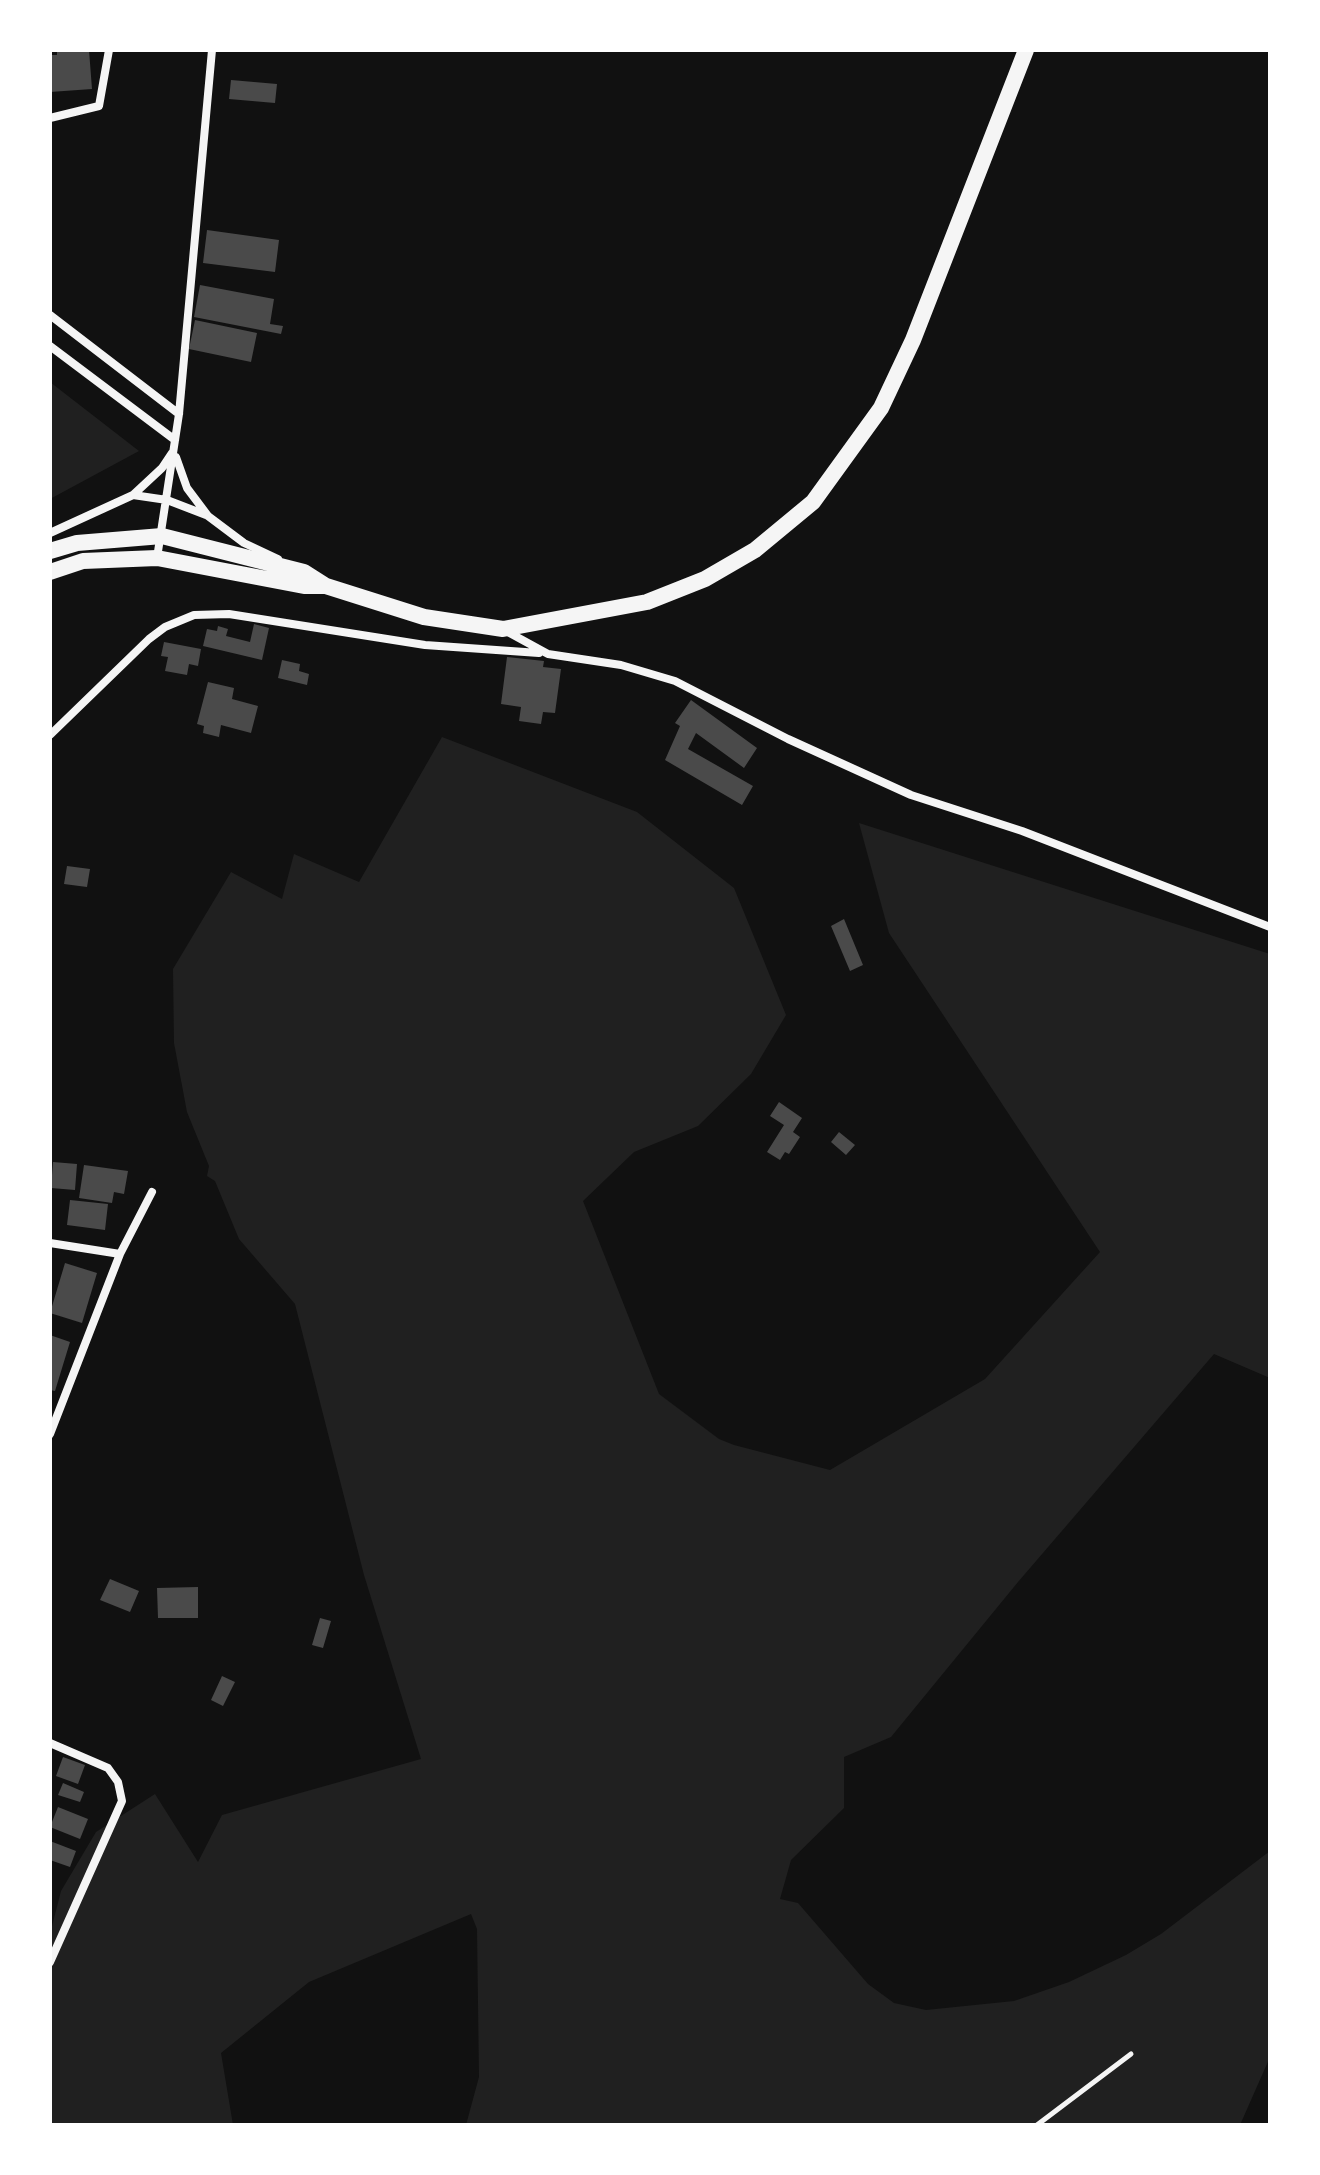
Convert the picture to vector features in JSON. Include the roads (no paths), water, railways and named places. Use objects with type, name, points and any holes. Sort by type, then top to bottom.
[{"type":"main road","points":[[50,551],[77,543],[162,536],[304,572],[326,586],[424,617],[503,629],[647,602],[705,579],[755,550],[813,502],[881,408],[913,340],[1026,50]]},
{"type":"main road","points":[[50,572],[83,561],[157,558],[304,586],[326,586]]},
{"type":"street","points":[[50,118],[99,106],[109,50]]},
{"type":"street","points":[[157,558],[179,414],[212,50]]},
{"type":"street","points":[[50,315],[179,414]]},
{"type":"street","points":[[50,346],[175,444],[187,488],[208,516]]},
{"type":"street","points":[[50,533],[133,495],[162,468],[175,444]]},
{"type":"street","points":[[133,495],[167,500],[208,516],[244,543],[304,572]]},
{"type":"street","points":[[50,735],[149,639],[165,627],[194,615],[229,614],[425,645],[548,654],[621,665],[675,681],[788,739],[911,795],[1022,831],[1270,927]]},
{"type":"street","points":[[503,629],[548,654]]},
{"type":"street","points":[[50,1434],[120,1254],[152,1192]]},
{"type":"street","points":[[50,1243],[120,1254]]},
{"type":"street","points":[[50,1743],[108,1768],[118,1782],[122,1801],[50,1962]]},
{"type":"lane","points":[[1037,2125],[1131,2054]]}]
